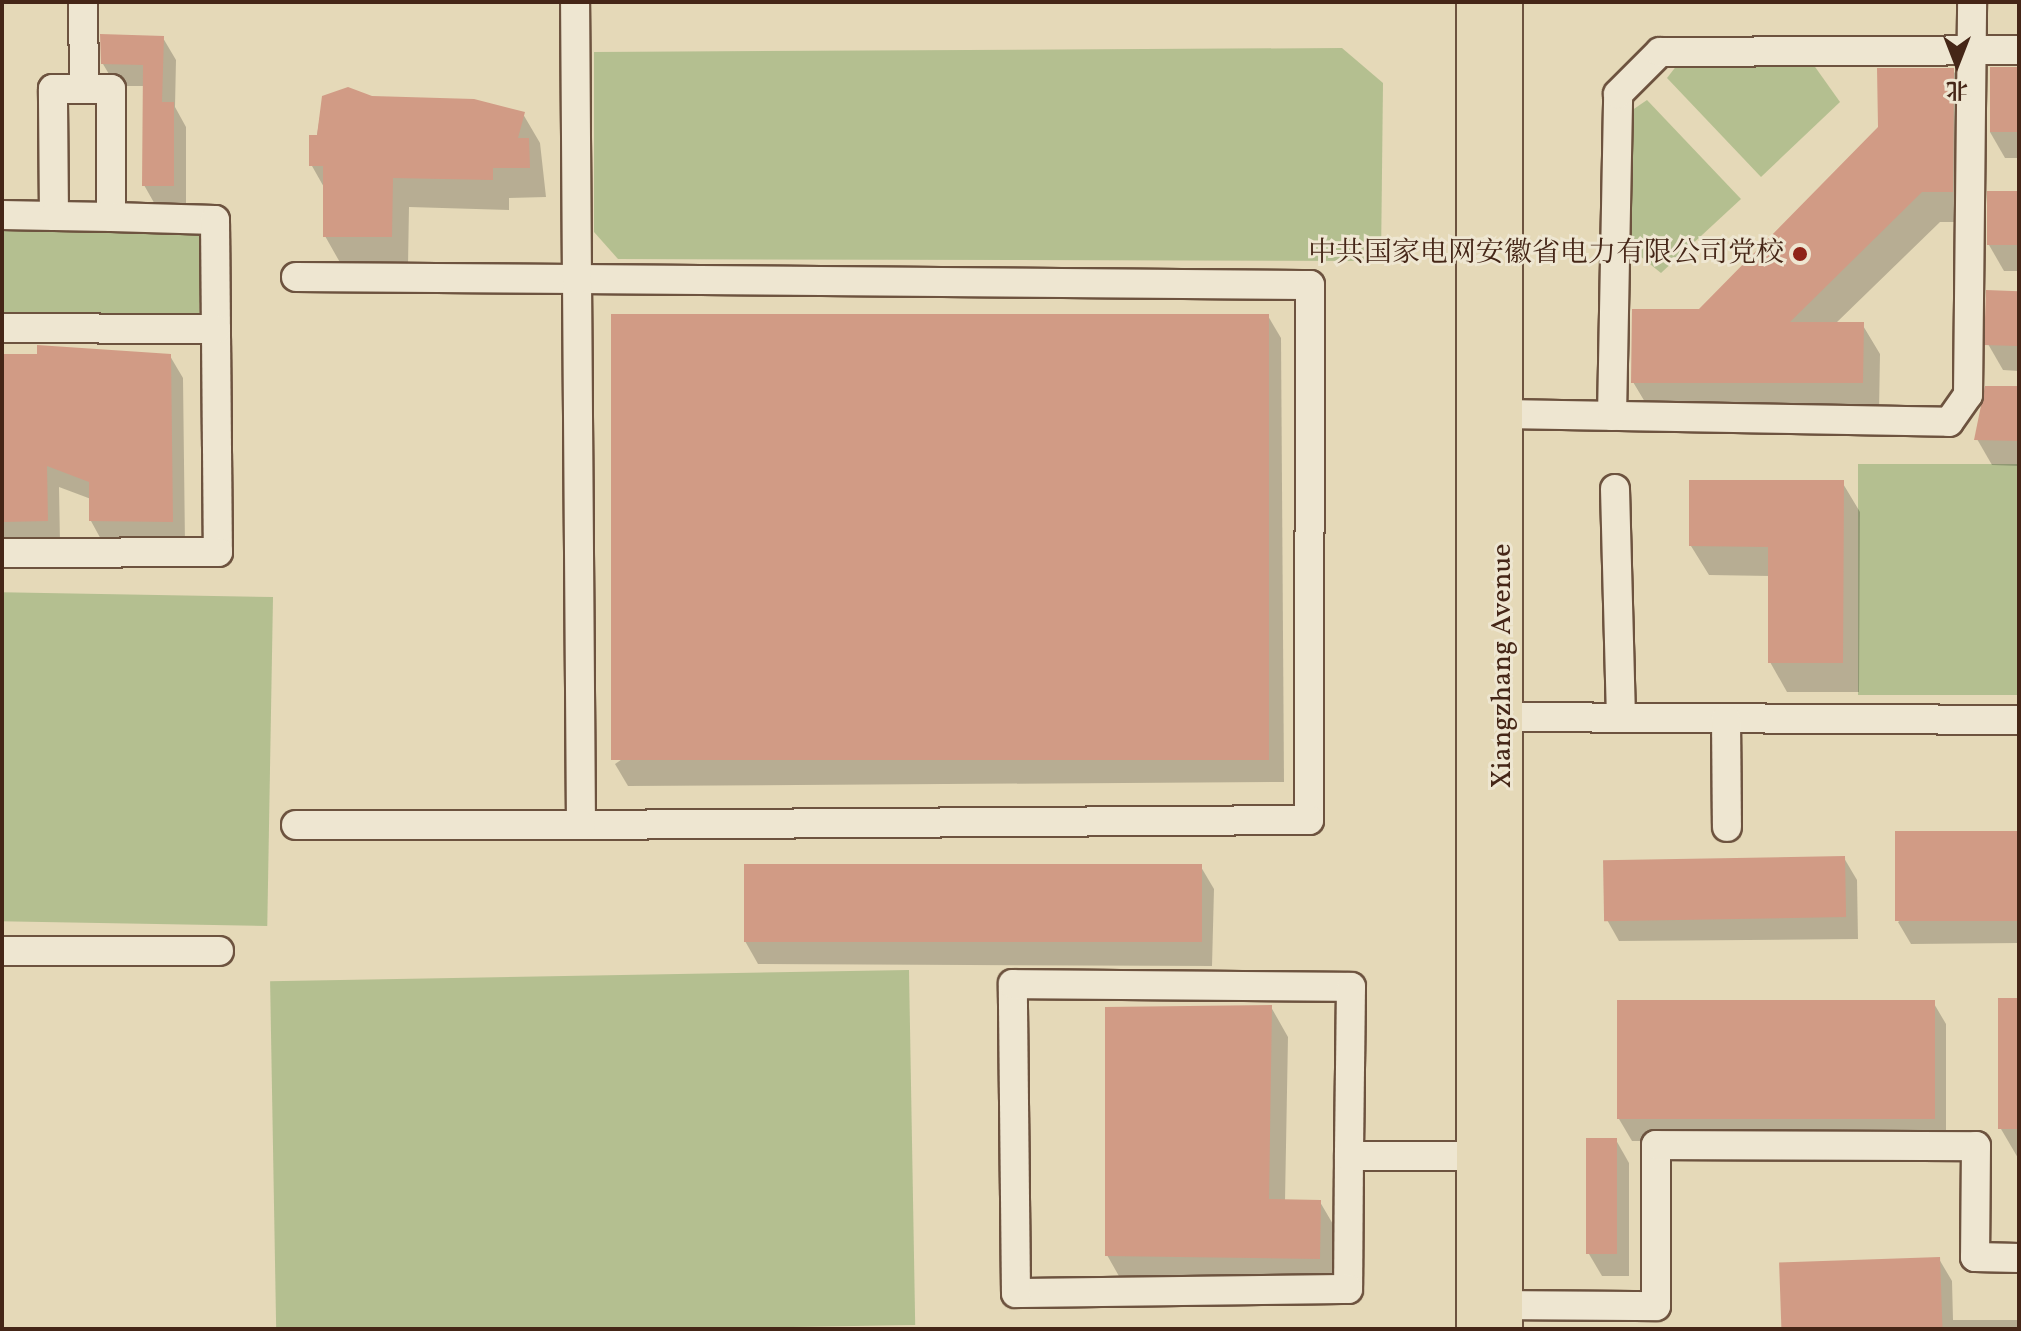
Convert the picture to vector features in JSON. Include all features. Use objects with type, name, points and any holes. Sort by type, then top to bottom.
[{"type":"main road","name":"Xiangzhang Avenue","points":[[1474,2],[1474,1329]]},
{"type":"main road","name":"Xiangzhang Avenue","points":[[1505,2],[1505,1317]]},
{"type":"lane","points":[[83,2],[84,88]]},
{"type":"lane","points":[[575,2],[581,825]]},
{"type":"lane","points":[[1504,414],[1949,422],[1968,395],[1972,2]]},
{"type":"lane","points":[[1612,416],[1618,94],[1660,52],[2019,50]]},
{"type":"lane","points":[[54,216],[53,89],[84,88],[111,89],[111,217]]},
{"type":"lane","points":[[2,215],[215,220],[218,552],[2,553]]},
{"type":"lane","points":[[296,277],[1310,285],[1309,820],[296,825]]},
{"type":"lane","points":[[2,328],[216,329]]},
{"type":"lane","points":[[1615,489],[1621,718]]},
{"type":"lane","points":[[1503,717],[2019,720]]},
{"type":"lane","points":[[1726,719],[1727,827]]},
{"type":"lane","points":[[2,951],[219,951]]},
{"type":"lane","points":[[1013,984],[1351,987],[1349,1156],[1348,1289],[1016,1293],[1013,984]]},
{"type":"lane","points":[[1505,1317],[1656,1306],[1656,1145],[1976,1146],[1975,1257],[2019,1258]]},
{"type":"lane","points":[[1349,1156],[1474,1156]]},
{"type":"green space","points":[[1342,48],[1383,83],[1381,261],[618,259],[594,232],[594,52]]},
{"type":"green space","points":[[1681,60],[1813,64],[1840,102],[1761,177],[1667,78]]},
{"type":"green space","points":[[1647,100],[1741,199],[1661,273],[1625,244],[1628,113]]},
{"type":"green space","points":[[2,224],[201,227],[199,321],[2,318]]},
{"type":"green space","points":[[1858,464],[2019,464],[2019,695],[1858,695]]},
{"type":"green space","points":[[2,592],[273,597],[267,926],[2,921]]},
{"type":"green space","points":[[909,970],[915,1325],[683,1329],[276,1329],[270,981]]},
{"type":"building","points":[[100,34],[164,36],[162,102],[174,102],[174,186],[142,186],[143,65],[101,64]]},
{"type":"building","points":[[1990,67],[2019,67],[2019,132],[1990,132]]},
{"type":"building","points":[[1877,68],[1954,68],[1953,192],[1922,192],[1790,322],[1864,322],[1863,383],[1631,383],[1632,309],[1699,309],[1878,127]]},
{"type":"building","points":[[348,87],[372,96],[474,99],[525,112],[518,138],[529,138],[530,168],[493,168],[493,180],[393,178],[392,237],[323,237],[323,166],[309,166],[309,135],[317,135],[322,96]]},
{"type":"building","points":[[1987,191],[2019,191],[2019,245],[1987,245]]},
{"type":"building","points":[[1986,290],[2019,291],[2017,346],[1984,345]]},
{"type":"building","points":[[611,314],[1269,314],[1269,760],[611,760]]},
{"type":"building","points":[[37,345],[171,354],[173,522],[89,521],[89,482],[47,466],[48,521],[2,522],[2,354],[37,354]]},
{"type":"building","points":[[1985,386],[2019,386],[2019,441],[1974,440]]},
{"type":"building","points":[[1689,480],[1844,480],[1843,663],[1768,663],[1768,547],[1689,546]]},
{"type":"building","points":[[1895,831],[2019,831],[2019,921],[1895,921]]},
{"type":"building","points":[[1845,856],[1846,917],[1604,921],[1603,860]]},
{"type":"building","points":[[744,864],[1202,864],[1202,942],[744,942]]},
{"type":"building","points":[[1998,998],[2019,998],[2019,1129],[1998,1129]]},
{"type":"building","points":[[1617,1000],[1935,1000],[1935,1119],[1617,1119]]},
{"type":"building","points":[[1272,1005],[1269,1199],[1321,1200],[1320,1259],[1105,1256],[1105,1007]]},
{"type":"building","points":[[1586,1138],[1617,1138],[1617,1254],[1586,1254]]},
{"type":"building","points":[[1940,1257],[1943,1329],[1781,1329],[1779,1263]]},
{"type":"place","name":"中共国家电网安徽省电力有限公司党校","points":[[1800,254]]}]
